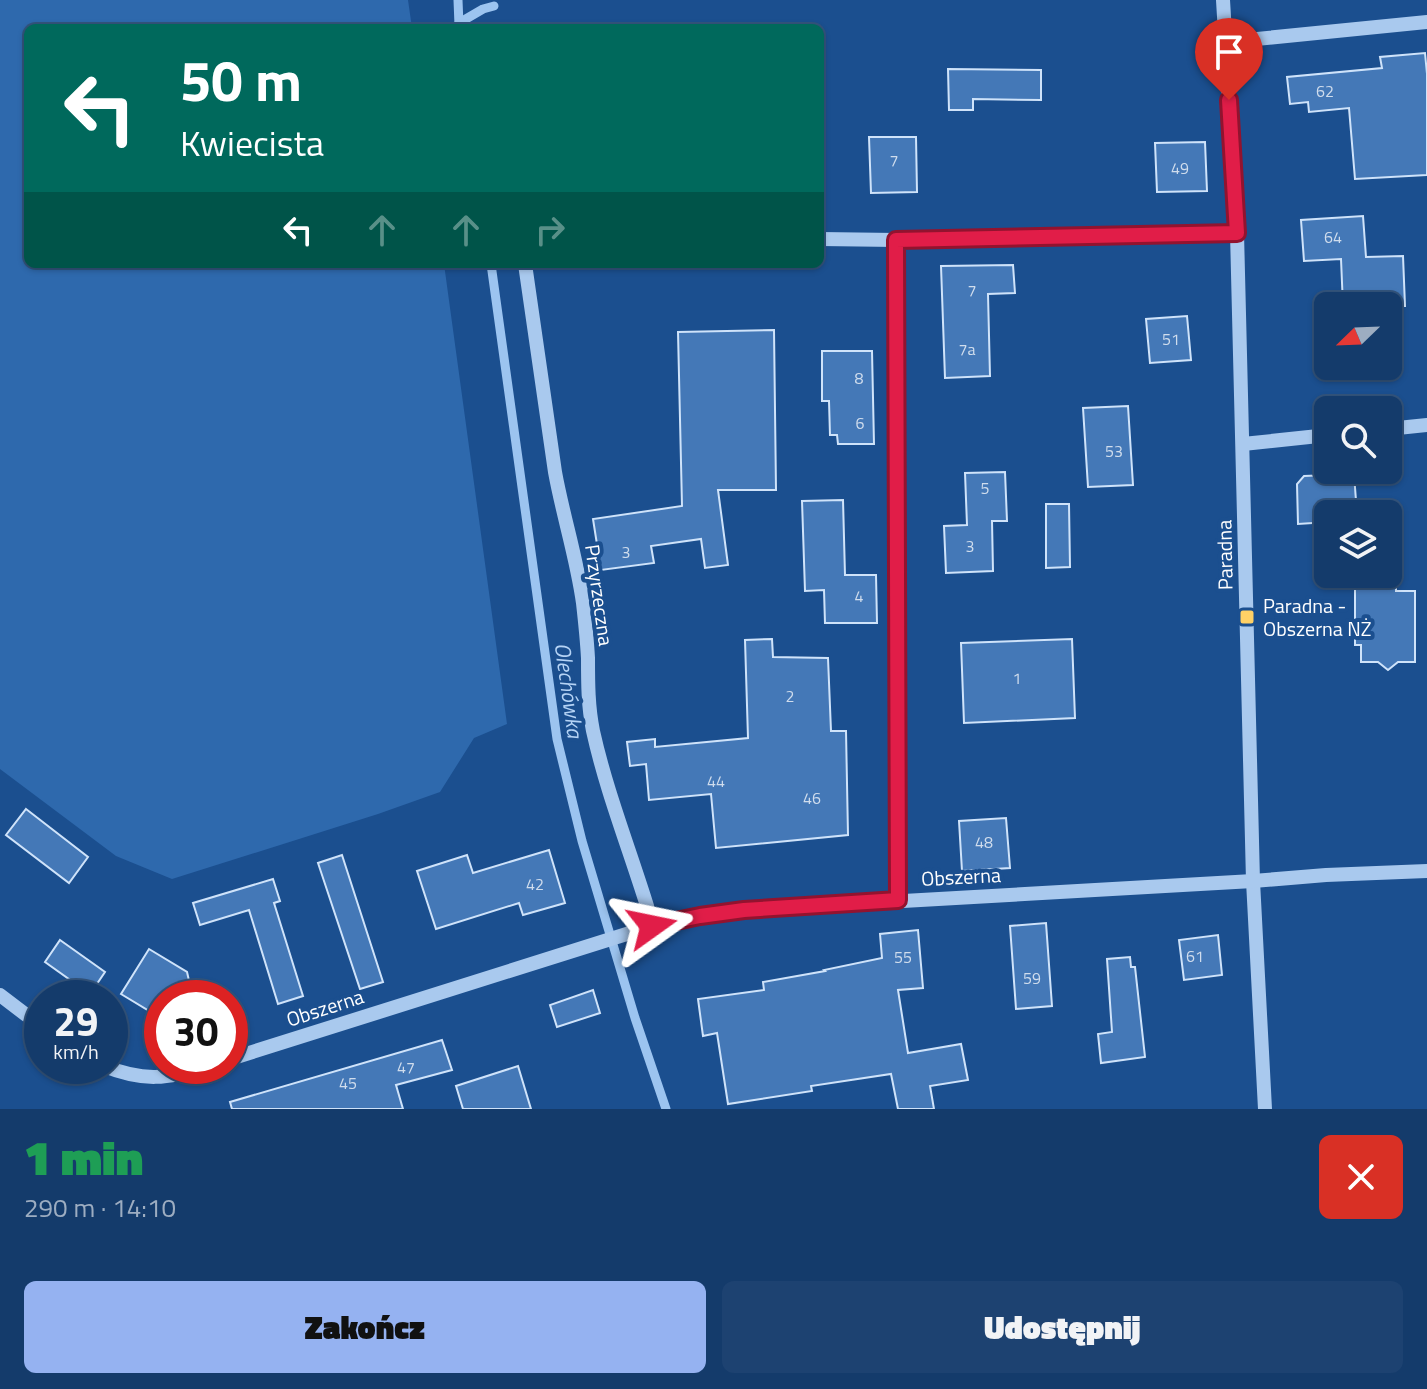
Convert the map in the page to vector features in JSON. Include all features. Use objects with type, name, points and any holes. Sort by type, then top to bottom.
[{"type":"street","name":"Paradna","points":[[1223,0],[1237,233],[1253,881],[1265,1109]]},
{"type":"street","points":[[1226,42],[1427,22]]},
{"type":"street","points":[[824,239],[1237,233]]},
{"type":"street","points":[[896,240],[898,900]]},
{"type":"street","name":"Przyrzeczna","points":[[526,268],[555,472],[582,601],[592,727],[652,926]]},
{"type":"street","points":[[1402,428],[1427,425]]},
{"type":"street","points":[[1243,444],[1314,436]]},
{"type":"street","name":"Obszerna","points":[[248,1053],[585,946],[652,926],[700,916],[744,910],[898,900],[1427,871]]},
{"type":"street","points":[[0,995],[24,1013]]},
{"type":"shaded area","points":[[0,0],[408,0],[411,24],[24,24],[24,268],[445,268],[507,724],[474,738],[440,792],[172,879],[116,856],[0,769]]},
{"type":"building","points":[[1425,53],[1427,175],[1355,179],[1349,108],[1309,112],[1308,102],[1290,104],[1287,77],[1382,68],[1380,57]]},
{"type":"building","points":[[948,69],[1041,70],[1041,100],[973,99],[973,110],[949,110]]},
{"type":"building","points":[[869,137],[916,137],[917,192],[871,193]]},
{"type":"building","points":[[1205,142],[1207,191],[1157,192],[1155,143]]},
{"type":"building","points":[[1363,216],[1366,257],[1403,256],[1405,306],[1402,306],[1402,292],[1342,292],[1341,259],[1304,261],[1301,220]]},
{"type":"building","points":[[1013,265],[1015,293],[988,294],[990,376],[945,378],[941,266]]},
{"type":"building","points":[[1187,316],[1191,360],[1150,363],[1146,319]]},
{"type":"building","points":[[774,330],[776,490],[718,490],[728,565],[705,568],[701,539],[651,546],[654,563],[601,570],[593,519],[682,506],[678,332]]},
{"type":"building","points":[[822,351],[872,351],[874,444],[838,444],[837,435],[830,435],[829,401],[822,401]]},
{"type":"building","points":[[1128,406],[1133,485],[1088,487],[1083,408]]},
{"type":"building","points":[[1005,472],[1007,521],[992,521],[993,571],[946,573],[944,526],[967,525],[965,473]]},
{"type":"building","points":[[1304,476],[1314,476],[1314,484],[1355,484],[1356,500],[1314,500],[1314,523],[1298,524],[1297,484]]},
{"type":"building","points":[[843,500],[845,575],[876,575],[877,623],[825,623],[824,590],[805,591],[802,501]]},
{"type":"building","points":[[1046,504],[1069,504],[1070,567],[1046,568]]},
{"type":"building","points":[[1355,588],[1415,591],[1415,662],[1398,662],[1388,670],[1378,662],[1361,662],[1361,645],[1355,645]]},
{"type":"building","points":[[772,639],[773,657],[828,658],[831,731],[846,731],[848,835],[716,848],[711,794],[649,800],[646,764],[630,766],[627,742],[655,739],[655,747],[748,738],[745,640]]},
{"type":"building","points":[[1072,639],[1075,718],[964,723],[961,643]]},
{"type":"building","points":[[26,809],[88,857],[69,883],[6,835]]},
{"type":"building","points":[[1006,818],[1010,868],[962,871],[959,821]]},
{"type":"building","points":[[549,850],[565,903],[523,915],[519,903],[436,929],[417,871],[467,855],[473,873]]},
{"type":"building","points":[[342,855],[383,982],[360,989],[318,863]]},
{"type":"building","points":[[273,879],[280,901],[274,903],[303,996],[278,1004],[249,910],[200,925],[193,903]]},
{"type":"building","points":[[1046,923],[1052,1006],[1016,1009],[1010,926]]},
{"type":"building","points":[[918,930],[923,988],[898,990],[908,1053],[961,1044],[968,1080],[930,1086],[934,1109],[898,1109],[891,1074],[811,1086],[812,1091],[728,1104],[717,1033],[703,1036],[698,999],[764,990],[763,982],[882,958],[880,934]]},
{"type":"building","points":[[1218,935],[1222,975],[1184,980],[1179,940]]},
{"type":"building","points":[[60,940],[105,972],[100,980],[70,980],[45,962]]},
{"type":"building","points":[[149,949],[187,972],[189,980],[144,980],[144,1008],[128,998],[128,983]]},
{"type":"building","points":[[1130,957],[1131,967],[1135,967],[1145,1057],[1101,1063],[1098,1034],[1112,1032],[1107,959]]},
{"type":"building","points":[[593,990],[600,1013],[557,1027],[550,1005]]},
{"type":"building","points":[[442,1040],[452,1070],[396,1085],[403,1109],[232,1109],[230,1102]]},
{"type":"building","points":[[518,1066],[531,1109],[463,1109],[456,1086]]},
{"type":"waterway","name":"Olechówka","points":[[458,0],[459,24]]},
{"type":"waterway","points":[[459,23],[494,6]]},
{"type":"waterway","name":"Olechówka","points":[[492,268],[557,739],[582,841],[666,1109]]},
{"type":"place","name":"Paradna - Obszerna NŻ","points":[[1247,617]]},
{"type":"route","points":[[652,926],[744,910],[898,900],[896,240],[1237,233],[1229,100]]}]
